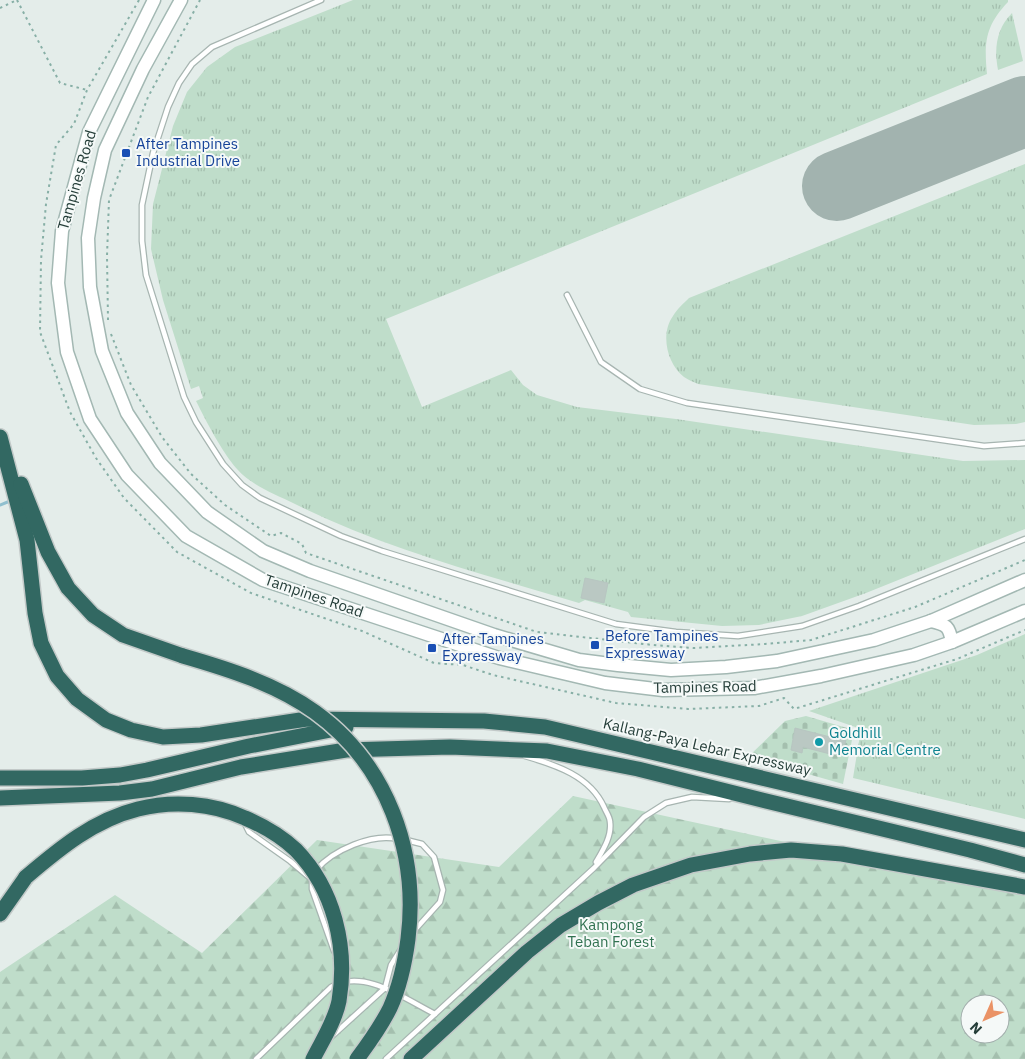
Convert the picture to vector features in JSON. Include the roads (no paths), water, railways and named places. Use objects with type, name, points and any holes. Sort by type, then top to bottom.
[{"type":"highway","points":[[0,432],[48,552],[68,588],[93,615],[123,635],[228,669],[295,699],[315,712],[338,731],[356,751],[381,786],[397,824],[408,860],[411,895],[410,922],[406,957],[390,1008],[372,1040],[357,1059]]},
{"type":"highway","points":[[0,436],[27,540],[34,613],[41,643],[57,676],[77,698],[106,720],[131,730],[163,737],[201,735],[307,719],[377,721]]},
{"type":"highway","name":"Kallang-Paya Lebar Expressway","points":[[377,721],[410,719],[484,721],[545,727],[1025,840]]},
{"type":"highway","points":[[0,778],[82,778],[120,775],[200,759],[249,746],[377,721]]},
{"type":"highway","points":[[0,798],[120,793],[152,789],[270,762],[346,750],[450,747],[546,751],[638,768],[1025,865]]},
{"type":"highway","points":[[0,914],[26,877],[56,851],[83,832],[110,818],[138,808],[173,803],[222,809],[261,825],[279,836],[296,850],[320,881],[333,910],[341,948],[341,978],[338,1002],[329,1028],[312,1059]]},
{"type":"highway","points":[[411,1059],[527,952],[561,925],[598,903],[634,885],[691,865],[750,854],[792,850],[842,854],[1025,887]]},
{"type":"main road","name":"Tampines Road","points":[[154,0],[90,132],[62,231],[58,283],[67,352],[90,419],[126,475],[186,536],[263,580],[499,658],[605,683],[663,690],[754,688],[821,676],[914,654],[952,642],[1025,611]]},
{"type":"main road","name":"Tampines Road","points":[[181,0],[143,69],[105,150],[94,198],[88,238],[90,278],[102,351],[127,413],[160,463],[207,512],[263,551],[310,571],[494,635],[579,660],[618,666],[671,670],[777,661],[874,640],[931,621],[1025,580]]},
{"type":"main road","points":[[931,621],[944,624],[950,629],[952,642]]},
{"type":"lane","points":[[317,1],[212,47],[192,64],[179,83],[168,107],[153,153],[142,205],[142,240],[146,275],[184,398],[196,422],[223,464],[242,485],[260,498],[341,536],[374,548],[616,624],[676,632],[738,636],[802,626],[859,606],[1025,539]]},
{"type":"lane","points":[[566,295],[601,362],[640,389],[687,403],[984,446],[1025,443]]},
{"type":"lane","points":[[504,750],[555,765],[583,780],[600,798],[611,821],[608,839],[594,868]]},
{"type":"lane","points":[[386,1059],[594,868],[644,817],[666,803],[692,797],[762,800]]},
{"type":"lane","points":[[245,815],[244,823],[249,832],[290,861],[312,880]]},
{"type":"lane","points":[[307,1059],[385,988],[391,965],[397,953],[418,925],[440,902],[443,890],[434,857],[422,844],[390,837],[374,838],[333,854],[315,870],[312,889],[345,981]]},
{"type":"lane","points":[[256,1059],[331,987],[345,981],[364,982],[385,988],[435,1014]]},
{"type":"waterway","points":[[0,505],[10,501]]},
{"type":"place","name":"After Tampines Industrial Drive","points":[[126,153]]},
{"type":"place","name":"Before Tampines Expressway","points":[[595,645]]},
{"type":"place","name":"After Tampines Expressway","points":[[432,648]]},
{"type":"place","name":"Goldhill Memorial Centre","points":[[819,742]]},
{"type":"park label","name":"Kampong Teban Forest","points":[[611,934]]}]
